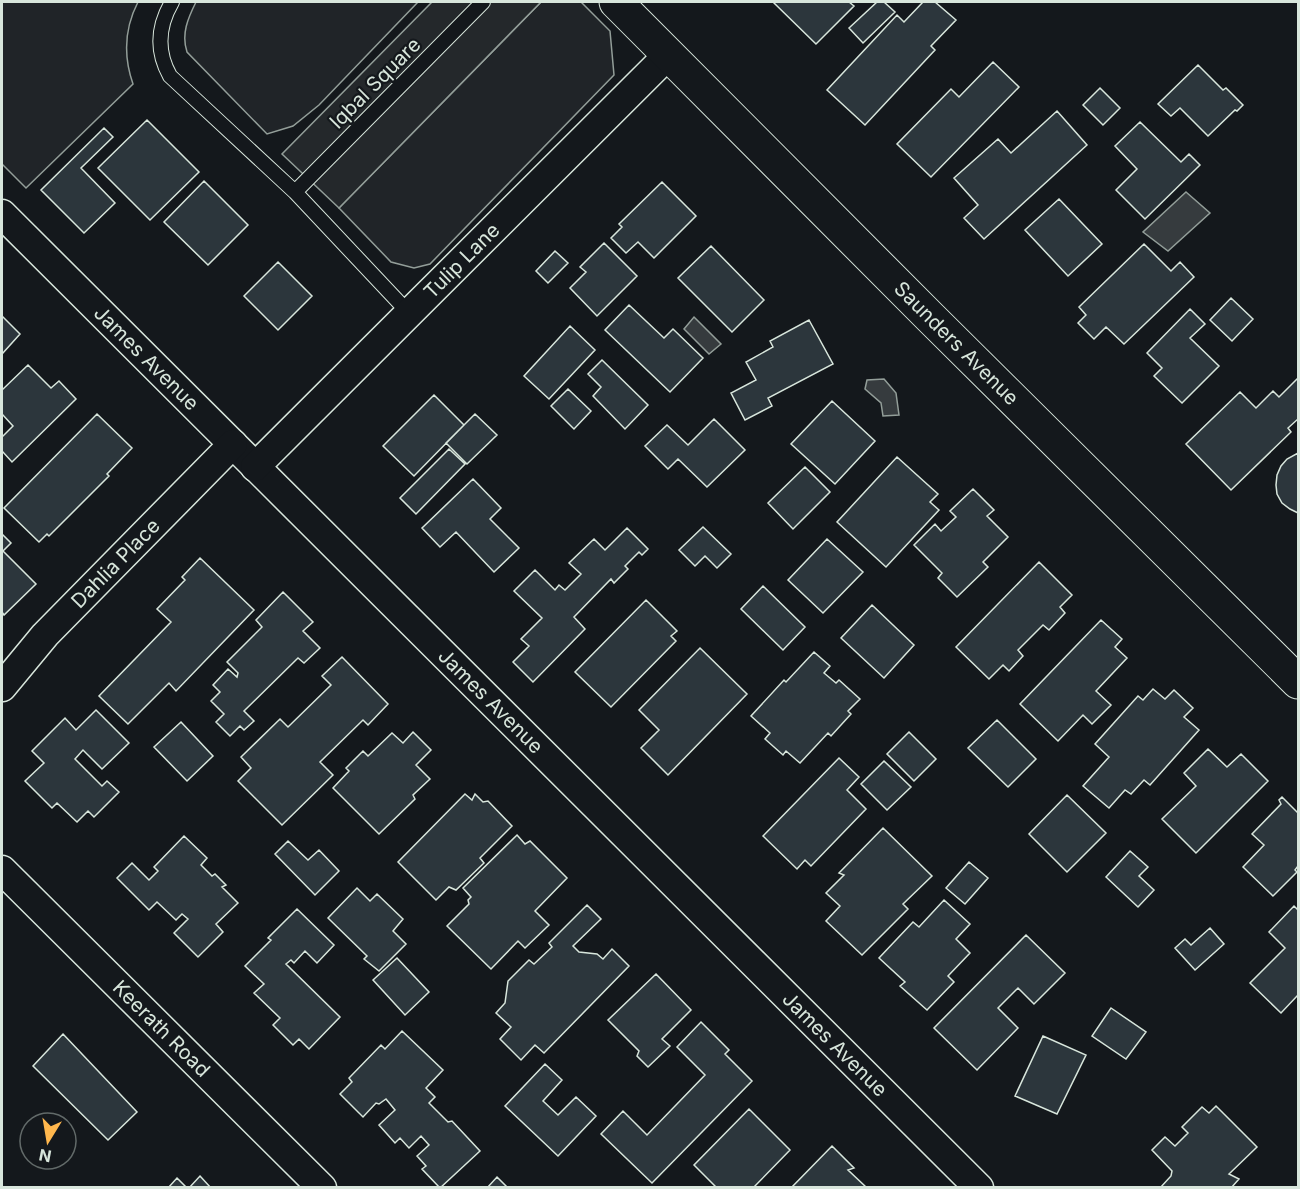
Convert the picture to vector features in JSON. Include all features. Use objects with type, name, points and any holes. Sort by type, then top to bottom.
[{"type":"street","name":"Saunders Avenue","points":[[616,2],[1299,682]]},
{"type":"street","name":"Tulip Lane","points":[[255,467],[669,54]]},
{"type":"street","name":"James Avenue","points":[[2,214],[979,1188]]},
{"type":"street","name":"Dahlia Place","points":[[2,687],[45,635],[233,444]]},
{"type":"street","name":"Keerath Road","points":[[2,870],[322,1188]]},
{"type":"lane","points":[[171,2],[164,14],[159,39],[163,64],[170,76],[295,192],[408,312]]},
{"type":"lane","name":"Iqbal Square","points":[[295,192],[483,2]]},
{"type":"shaded area","points":[[2,2],[138,2],[130,22],[126,42],[133,84],[26,188],[2,164]]},
{"type":"shaded area","points":[[196,2],[418,2],[319,105],[293,126],[267,134],[187,52],[185,32]]},
{"type":"shaded area","points":[[432,2],[541,2],[339,208],[282,154]]},
{"type":"shaded area","points":[[541,2],[581,2],[610,31],[614,75],[430,264],[414,268],[391,262],[339,208]]},
{"type":"shaded area","points":[[1186,192],[1210,213],[1168,251],[1143,232]]},
{"type":"shaded area","points":[[694,317],[721,344],[709,354],[684,329]]},
{"type":"shaded area","points":[[884,379],[896,393],[899,415],[883,416],[881,403],[865,389],[867,380]]},
{"type":"building","points":[[773,2],[849,2],[854,6],[816,44]]},
{"type":"building","points":[[877,2],[884,2],[895,12],[863,43],[849,28]]},
{"type":"building","points":[[923,2],[935,2],[956,20],[931,46],[935,50],[865,125],[827,90],[897,15],[904,22]]},
{"type":"building","points":[[993,62],[1019,87],[931,177],[897,144],[951,89],[959,97]]},
{"type":"building","points":[[1198,65],[1223,90],[1226,88],[1243,105],[1208,136],[1180,108],[1171,116],[1158,104]]},
{"type":"building","points":[[1100,88],[1120,108],[1103,125],[1083,105]]},
{"type":"building","points":[[1057,111],[1087,145],[984,239],[964,218],[978,205],[954,178],[998,139],[1011,153]]},
{"type":"building","points":[[147,120],[199,172],[150,220],[98,168]]},
{"type":"building","points":[[1140,122],[1181,162],[1189,154],[1200,165],[1145,219],[1116,190],[1137,169],[1115,146]]},
{"type":"building","points":[[104,128],[113,137],[81,168],[115,203],[84,233],[41,190]]},
{"type":"building","points":[[204,181],[248,225],[208,265],[164,222]]},
{"type":"building","points":[[662,182],[696,216],[654,258],[638,242],[626,253],[611,238],[622,227],[619,224]]},
{"type":"building","points":[[1059,199],[1102,244],[1068,276],[1025,230]]},
{"type":"building","points":[[604,243],[637,276],[597,316],[570,288],[586,272],[580,267]]},
{"type":"building","points":[[1144,244],[1171,271],[1180,262],[1194,277],[1124,344],[1106,327],[1094,339],[1078,323],[1086,315],[1079,307]]},
{"type":"building","points":[[711,246],[764,300],[732,332],[678,278]]},
{"type":"building","points":[[555,251],[568,263],[548,283],[536,271]]},
{"type":"building","points":[[278,262],[312,296],[278,330],[244,296]]},
{"type":"building","points":[[1231,298],[1253,319],[1232,341],[1210,320]]},
{"type":"building","points":[[629,305],[664,338],[673,329],[703,358],[670,392],[605,330]]},
{"type":"building","points":[[1190,309],[1205,324],[1190,338],[1219,366],[1182,403],[1154,376],[1162,368],[1147,353]]},
{"type":"building","points":[[2,316],[20,334],[2,354]]},
{"type":"building","points":[[809,320],[833,364],[768,398],[772,406],[745,420],[731,393],[756,380],[746,362],[773,347],[770,341]]},
{"type":"building","points":[[570,326],[595,350],[549,399],[524,376]]},
{"type":"building","points":[[602,360],[648,405],[625,429],[593,396],[601,387],[588,374]]},
{"type":"building","points":[[28,365],[51,388],[59,381],[76,399],[12,462],[2,451],[2,437],[13,426],[2,414],[2,390]]},
{"type":"building","points":[[1298,378],[1298,419],[1288,428],[1291,432],[1231,490],[1186,444],[1240,392],[1256,408],[1273,391],[1279,397]]},
{"type":"building","points":[[568,389],[591,411],[574,429],[551,406]]},
{"type":"building","points":[[434,395],[464,425],[414,476],[383,446]]},
{"type":"building","points":[[832,401],[875,441],[835,484],[791,444]]},
{"type":"building","points":[[97,414],[132,448],[107,474],[109,476],[49,536],[47,534],[39,542],[4,508]]},
{"type":"building","points":[[475,414],[497,435],[467,464],[446,443]]},
{"type":"building","points":[[714,419],[745,450],[707,487],[678,459],[668,469],[645,446],[667,425],[688,445]]},
{"type":"building","points":[[449,449],[465,464],[416,514],[400,498]]},
{"type":"building","points":[[1298,453],[1298,513],[1282,503],[1277,494],[1276,485],[1281,466],[1287,459]]},
{"type":"building","points":[[897,457],[938,494],[930,502],[939,510],[886,567],[837,522]]},
{"type":"building","points":[[805,467],[830,492],[793,529],[768,503]]},
{"type":"building","points":[[473,479],[501,508],[490,519],[519,548],[494,572],[456,532],[440,547],[422,528]]},
{"type":"building","points":[[973,489],[994,510],[987,516],[1008,537],[983,562],[988,567],[957,597],[938,578],[942,573],[914,545],[935,524],[941,531],[956,517],[950,511]]},
{"type":"building","points":[[703,527],[731,554],[717,568],[705,556],[695,566],[679,550]]},
{"type":"building","points":[[627,528],[648,549],[642,555],[639,552],[625,566],[628,569],[614,583],[611,579],[574,617],[585,629],[533,682],[513,662],[529,646],[521,639],[542,618],[514,591],[535,570],[555,590],[559,585],[565,590],[581,574],[569,563],[594,539],[605,550]]},
{"type":"building","points":[[2,534],[11,543],[3,551],[36,584],[4,615],[2,612]]},
{"type":"building","points":[[827,539],[863,572],[823,613],[788,580]]},
{"type":"building","points":[[200,558],[254,610],[176,691],[169,683],[128,724],[99,696],[171,622],[157,609],[185,580],[182,577]]},
{"type":"building","points":[[1039,562],[1072,595],[1060,607],[1065,613],[1049,630],[1043,625],[1018,650],[1023,656],[1009,671],[1003,665],[989,679],[956,647]]},
{"type":"building","points":[[763,586],[805,627],[783,650],[741,609]]},
{"type":"building","points":[[283,592],[313,622],[303,631],[320,648],[304,663],[298,658],[244,711],[254,721],[244,730],[240,726],[230,736],[216,722],[224,714],[211,701],[220,692],[213,685],[228,669],[237,677],[238,673],[227,662],[262,627],[256,620]]},
{"type":"building","points":[[646,600],[677,631],[671,636],[676,641],[611,707],[575,672]]},
{"type":"building","points":[[872,605],[914,645],[884,678],[841,638]]},
{"type":"building","points":[[1101,620],[1122,639],[1115,647],[1127,658],[1096,691],[1111,705],[1092,724],[1083,715],[1058,741],[1020,704]]},
{"type":"building","points":[[700,648],[747,694],[668,775],[641,748],[659,730],[639,710]]},
{"type":"building","points":[[814,652],[830,666],[824,673],[836,683],[839,680],[860,699],[848,711],[851,714],[831,736],[828,733],[800,763],[786,751],[783,755],[765,739],[770,733],[751,716]]},
{"type":"building","points":[[342,657],[388,704],[368,725],[363,720],[320,762],[333,775],[282,825],[238,781],[251,768],[241,757],[280,719],[288,727],[331,685],[322,676]]},
{"type":"building","points":[[1153,689],[1165,699],[1174,690],[1193,708],[1184,717],[1199,730],[1150,785],[1144,780],[1131,794],[1125,790],[1109,808],[1083,786],[1109,757],[1095,744],[1138,696],[1143,700]]},
{"type":"building","points":[[96,710],[129,743],[102,769],[83,750],[75,759],[102,786],[107,781],[119,792],[94,817],[88,811],[77,822],[57,803],[52,808],[25,781],[44,763],[32,751],[65,718],[76,730]]},
{"type":"building","points":[[997,720],[1036,759],[1008,787],[968,748]]},
{"type":"building","points":[[181,722],[213,756],[187,781],[154,747]]},
{"type":"building","points":[[413,732],[431,750],[416,765],[430,779],[413,795],[415,799],[379,834],[333,788],[349,771],[346,768],[363,751],[368,756],[392,733],[403,743]]},
{"type":"building","points":[[909,732],[936,759],[914,781],[887,754]]},
{"type":"building","points":[[1208,749],[1227,767],[1241,754],[1268,781],[1196,853],[1162,819],[1196,786],[1184,773]]},
{"type":"building","points":[[839,758],[859,777],[847,790],[866,809],[811,866],[805,860],[797,869],[763,836]]},
{"type":"building","points":[[884,761],[911,787],[887,810],[861,784]]},
{"type":"building","points":[[465,794],[472,800],[475,794],[483,802],[488,801],[512,826],[480,858],[484,863],[456,890],[449,887],[436,900],[398,862]]},
{"type":"building","points":[[1067,795],[1106,833],[1067,872],[1029,834]]},
{"type":"building","points":[[1282,797],[1298,813],[1298,866],[1295,870],[1297,872],[1273,896],[1243,867],[1264,845],[1252,834],[1281,804],[1279,800]]},
{"type":"building","points":[[883,828],[932,876],[903,904],[908,909],[862,955],[826,921],[840,906],[826,893],[844,875],[839,873]]},
{"type":"building","points":[[517,835],[525,844],[530,841],[567,878],[535,911],[549,925],[525,948],[518,941],[491,969],[447,926],[469,904],[468,900],[471,897],[463,888]]},
{"type":"building","points":[[184,836],[207,858],[201,865],[226,885],[222,887],[238,903],[216,924],[223,932],[198,957],[174,933],[188,919],[182,914],[176,920],[157,902],[149,910],[117,878],[132,863],[149,880],[158,871],[154,867]]},
{"type":"building","points":[[288,841],[308,860],[319,850],[339,871],[315,895],[275,854]]},
{"type":"building","points":[[1130,851],[1148,867],[1139,876],[1154,890],[1138,907],[1106,877]]},
{"type":"building","points":[[969,862],[988,878],[965,904],[946,888]]},
{"type":"building","points":[[357,888],[370,901],[377,894],[403,919],[393,931],[406,944],[379,971],[364,959],[367,956],[328,918]]},
{"type":"building","points":[[944,900],[970,924],[956,939],[970,953],[948,976],[954,982],[927,1010],[900,986],[905,982],[879,958],[913,922],[919,927]]},
{"type":"building","points":[[587,905],[601,919],[573,946],[579,952],[597,954],[603,959],[612,949],[629,966],[544,1053],[535,1045],[521,1060],[500,1039],[511,1027],[496,1013],[505,1003],[508,981],[529,960],[534,964],[552,947],[549,943]]},
{"type":"building","points":[[1294,906],[1298,910],[1298,995],[1281,1013],[1250,983],[1285,948],[1269,932]]},
{"type":"building","points":[[297,909],[334,945],[317,963],[305,951],[294,963],[291,960],[286,964],[340,1017],[309,1049],[299,1039],[293,1045],[273,1025],[280,1018],[254,993],[264,984],[245,966],[271,940],[268,938]]},
{"type":"building","points":[[1210,928],[1224,944],[1195,970],[1175,948],[1185,939],[1191,945]]},
{"type":"building","points":[[1026,935],[1065,973],[1034,1004],[1018,988],[998,1008],[1018,1028],[977,1070],[934,1028]]},
{"type":"building","points":[[397,958],[429,992],[405,1015],[373,980]]},
{"type":"building","points":[[656,974],[691,1010],[662,1039],[670,1046],[648,1067],[637,1056],[639,1051],[608,1020]]},
{"type":"building","points":[[1111,1008],[1146,1032],[1126,1059],[1092,1036]]},
{"type":"building","points":[[701,1022],[729,1050],[725,1054],[752,1081],[652,1183],[601,1134],[623,1111],[647,1135],[705,1075],[677,1047]]},
{"type":"building","points":[[402,1031],[443,1070],[426,1088],[435,1097],[429,1103],[448,1122],[452,1121],[480,1151],[440,1188],[422,1169],[426,1166],[417,1156],[429,1145],[421,1136],[409,1148],[400,1138],[395,1143],[379,1125],[395,1110],[386,1099],[379,1104],[376,1103],[363,1117],[340,1094],[352,1082],[349,1078],[381,1045],[385,1049]]},
{"type":"building","points":[[63,1034],[137,1112],[108,1140],[33,1066]]},
{"type":"building","points":[[1043,1036],[1086,1055],[1057,1114],[1015,1096]]},
{"type":"building","points":[[545,1064],[562,1080],[543,1101],[558,1115],[576,1097],[596,1116],[558,1156],[505,1106]]},
{"type":"building","points":[[1216,1106],[1257,1147],[1229,1174],[1239,1179],[1231,1188],[1160,1188],[1171,1176],[1172,1171],[1152,1150],[1165,1137],[1175,1146],[1188,1133],[1182,1127],[1202,1107],[1209,1113]]},
{"type":"building","points":[[749,1109],[790,1150],[753,1188],[717,1188],[694,1165]]},
{"type":"building","points":[[832,1146],[854,1168],[848,1170],[866,1187],[791,1188]]},
{"type":"building","points":[[200,1176],[211,1188],[189,1188]]},
{"type":"building","points":[[497,1177],[508,1188],[487,1188]]},
{"type":"building","points":[[177,1178],[187,1188],[168,1188]]}]
